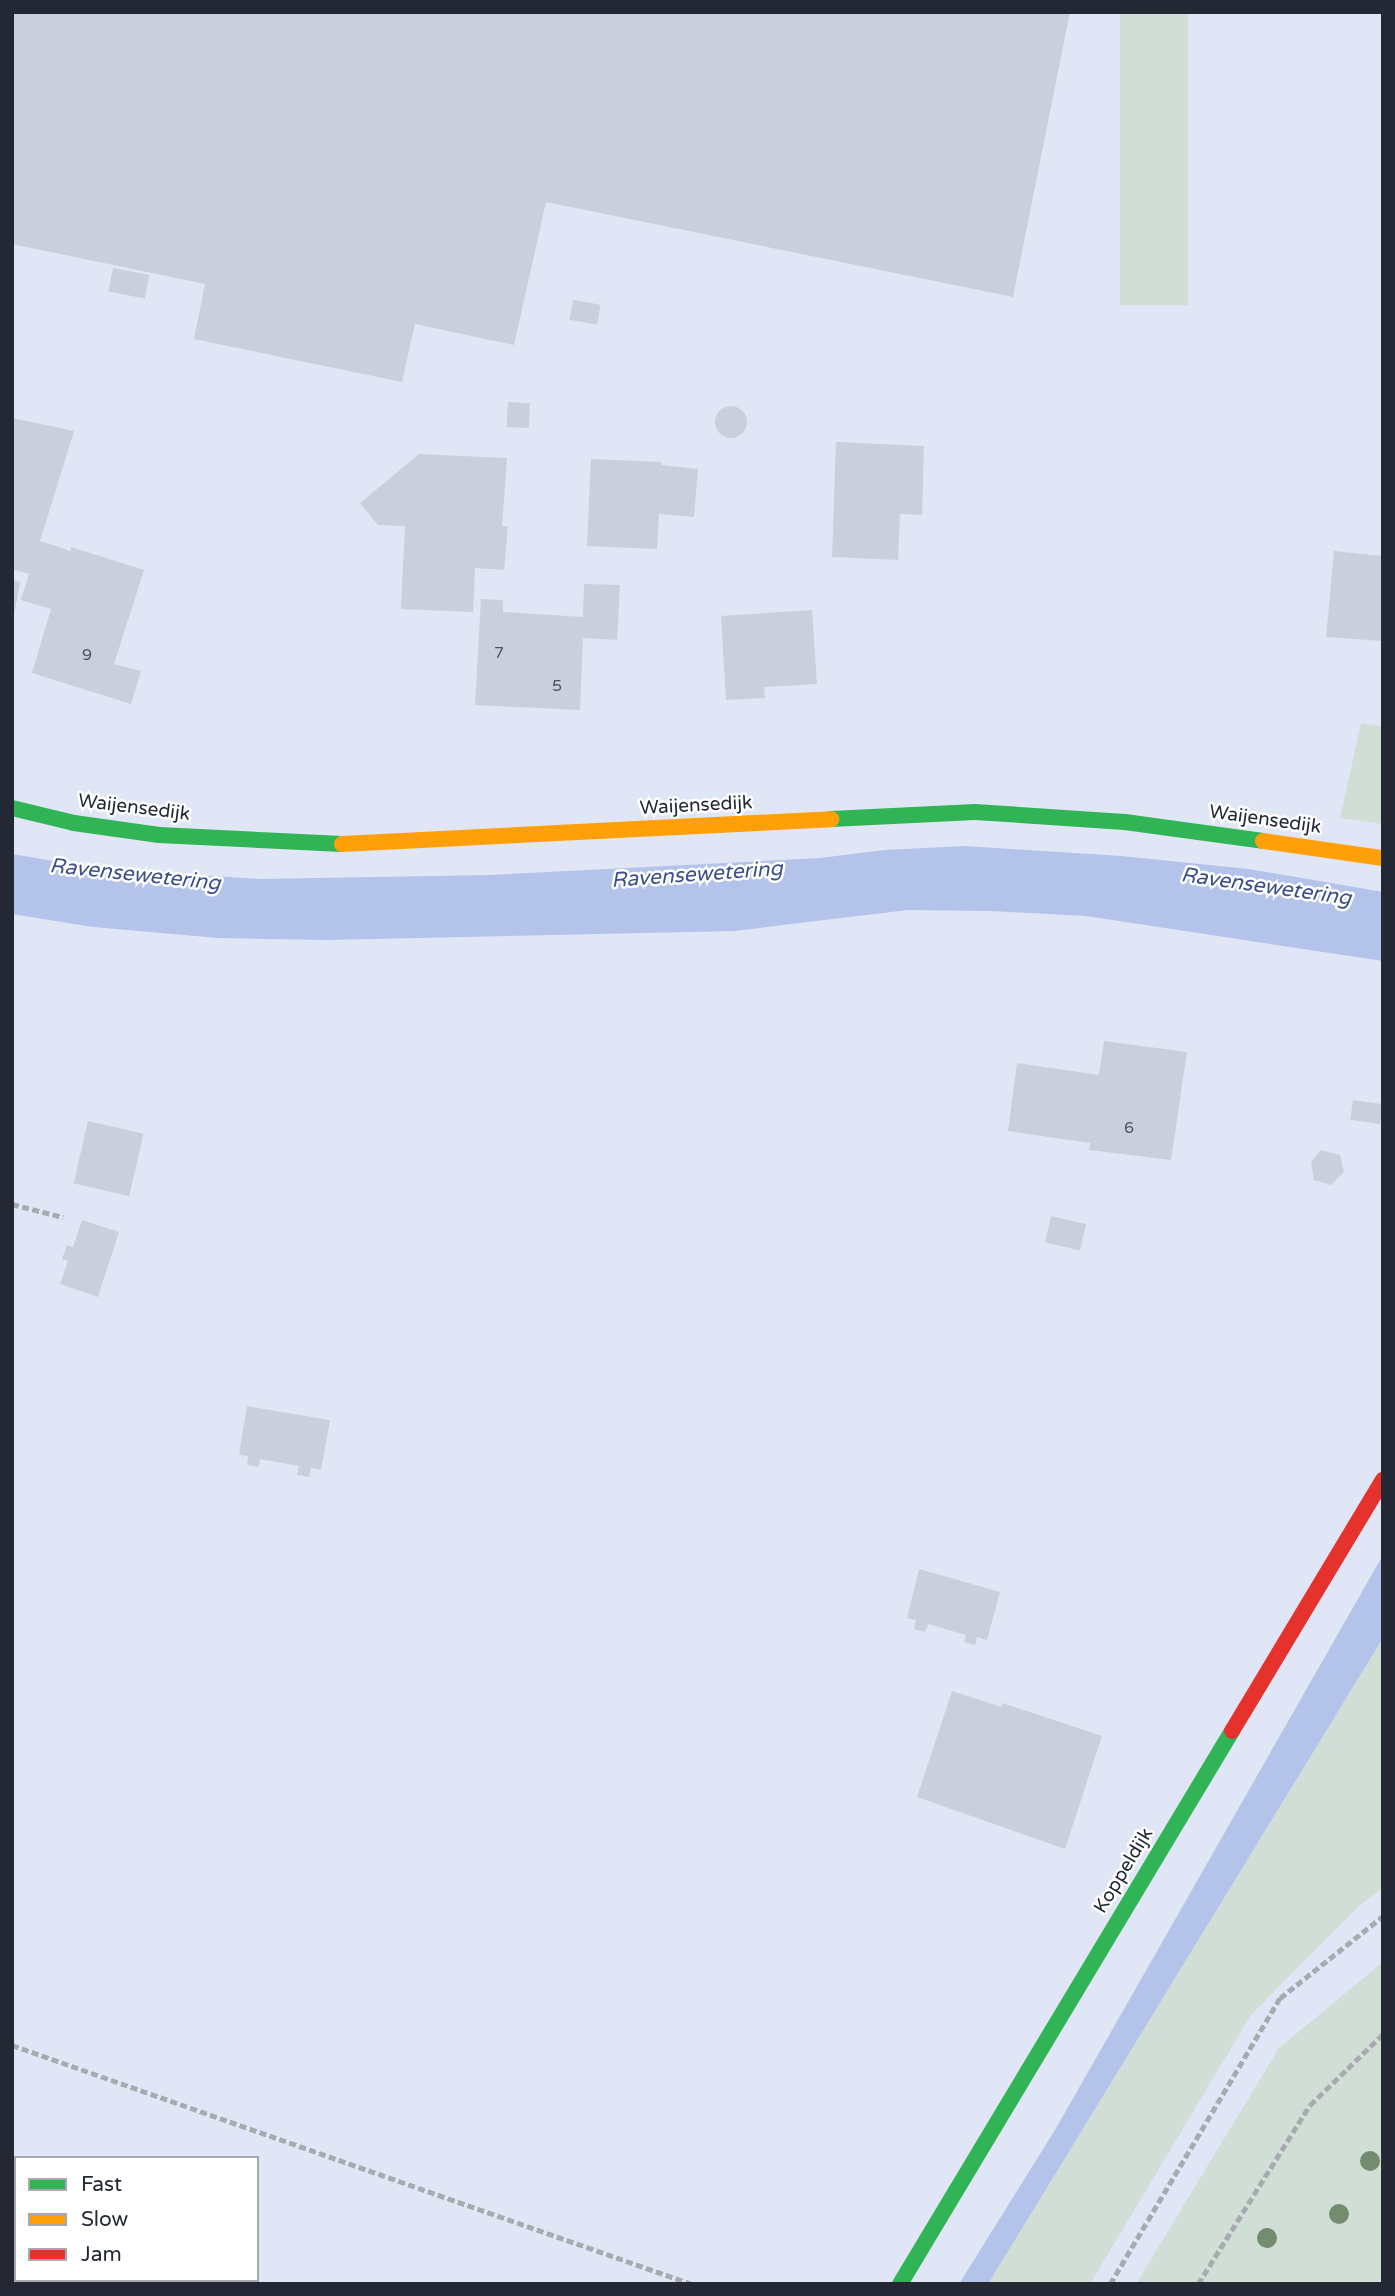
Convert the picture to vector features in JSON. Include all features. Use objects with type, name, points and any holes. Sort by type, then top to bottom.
[{"type":"street","name":"Waijensedijk","points":[[12,808],[74,822],[159,835],[326,845],[975,812],[1125,822],[1383,858]]},
{"type":"street","name":"Koppeldijk","points":[[900,2284],[1383,1480]]},
{"type":"path","points":[[12,1204],[63,1217]]},
{"type":"path","points":[[1110,2284],[1280,1998],[1383,1916]]},
{"type":"path","points":[[1198,2284],[1310,2105],[1383,2034]]},
{"type":"path","points":[[12,2045],[692,2284]]},
{"type":"shaded area","points":[[1120,12],[1188,12],[1188,305],[1120,305]]},
{"type":"shaded area","points":[[1361,723],[1383,727],[1383,824],[1340,818]]},
{"type":"shaded area","points":[[1383,1638],[1383,1888],[1359,1906],[1251,2015],[1090,2284],[988,2284]]},
{"type":"shaded area","points":[[1383,1962],[1383,2284],[1136,2284],[1279,2048]]},
{"type":"water","name":"Ravensewetering","points":[[965,846],[1121,856],[1249,869],[1383,892],[1383,961],[1086,916],[990,911],[908,910],[734,931],[326,940],[218,938],[93,927],[12,914],[12,854],[101,869],[260,879],[490,875],[820,858],[884,850]]},
{"type":"water","points":[[1383,1555],[1383,1638],[988,2284],[959,2284],[1055,2130]]},
{"type":"building","points":[[12,12],[1070,12],[1013,297],[546,202],[514,345],[415,324],[402,382],[194,339],[205,284],[12,244]]},
{"type":"building","points":[[113,268],[149,275],[145,299],[108,292]]},
{"type":"building","points":[[573,300],[601,305],[597,325],[570,320]]},
{"type":"building","points":[[508,402],[530,403],[529,428],[507,427]]},
{"type":"building","points":[[731,406],[742,411],[747,422],[742,433],[731,438],[720,433],[715,422],[720,411]]},
{"type":"building","points":[[12,418],[74,431],[40,541],[71,551],[71,547],[144,570],[114,664],[141,671],[131,704],[32,673],[51,609],[21,600],[29,574],[12,569]]},
{"type":"building","points":[[836,442],[924,446],[922,515],[900,514],[898,560],[832,557]]},
{"type":"building","points":[[419,454],[507,458],[502,526],[508,526],[504,570],[475,568],[473,612],[401,609],[405,526],[378,525],[360,503]]},
{"type":"building","points":[[591,459],[661,462],[661,465],[698,469],[694,517],[659,514],[657,549],[587,546]]},
{"type":"building","points":[[1334,551],[1383,556],[1383,641],[1326,637]]},
{"type":"building","points":[[12,580],[20,582],[14,615],[12,615]]},
{"type":"building","points":[[584,584],[620,585],[617,640],[583,638],[580,710],[475,705],[481,599],[503,600],[503,612],[583,617]]},
{"type":"building","points":[[812,610],[817,684],[764,687],[765,698],[726,700],[721,616]]},
{"type":"building","points":[[1104,1041],[1187,1052],[1171,1160],[1089,1150],[1090,1143],[1008,1131],[1017,1063],[1099,1075]]},
{"type":"building","points":[[1353,1100],[1383,1104],[1380,1124],[1350,1120]]},
{"type":"building","points":[[88,1121],[144,1134],[129,1196],[74,1183]]},
{"type":"building","points":[[1321,1150],[1340,1155],[1344,1172],[1331,1185],[1314,1180],[1311,1162]]},
{"type":"building","points":[[1051,1216],[1086,1224],[1080,1250],[1045,1242]]},
{"type":"building","points":[[82,1220],[119,1232],[98,1297],[60,1284],[68,1261],[62,1259],[67,1245],[73,1247]]},
{"type":"building","points":[[247,1406],[330,1420],[321,1470],[311,1468],[309,1477],[297,1475],[299,1466],[260,1459],[259,1467],[247,1465],[248,1456],[239,1455]]},
{"type":"building","points":[[919,1569],[1000,1592],[987,1640],[977,1637],[975,1645],[964,1642],[966,1635],[928,1624],[925,1632],[914,1629],[916,1620],[907,1618]]},
{"type":"building","points":[[952,1691],[1001,1707],[1002,1703],[1102,1736],[1065,1849],[917,1797]]},
{"type":"traffic: fast","points":[[12,808],[74,823],[159,835],[342,844]]},
{"type":"traffic: fast","points":[[831,819],[975,812],[1125,822],[1263,841]]},
{"type":"traffic: fast","points":[[900,2284],[1232,1731]]},
{"type":"traffic: slow","points":[[342,844],[831,819]]},
{"type":"traffic: slow","points":[[1263,841],[1383,858]]},
{"type":"traffic: jam","points":[[1232,1731],[1383,1480]]}]
